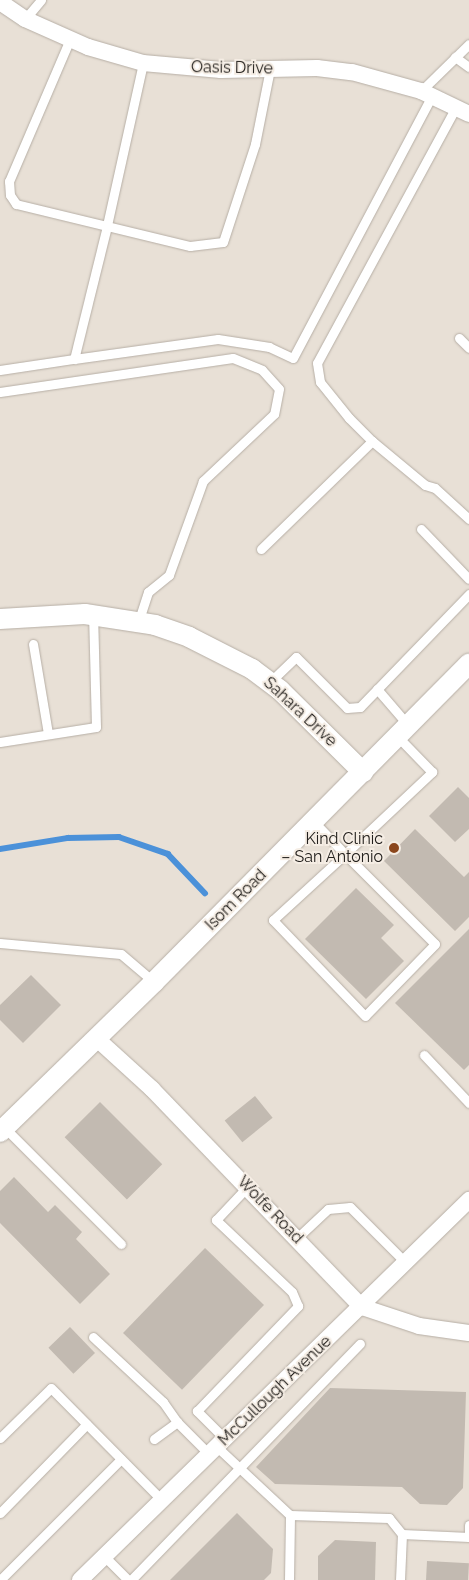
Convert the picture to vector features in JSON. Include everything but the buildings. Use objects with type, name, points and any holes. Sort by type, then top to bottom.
[{"type":"street","name":"Oasis Drive","points":[[1,5],[25,19],[70,39],[116,56],[143,63],[221,70],[270,69],[352,72],[426,93],[463,111]]},
{"type":"street","name":"Sahara Drive","points":[[0,619],[49,614],[93,614],[138,622],[189,637],[221,651],[270,683],[363,772]]},
{"type":"street","name":"Isom Road","points":[[2,1130],[154,982],[469,664]]},
{"type":"street","name":"Wolfe Road","points":[[96,1038],[152,1089],[248,1186],[362,1306],[419,1326],[469,1332]]},
{"type":"street","name":"McCullough Avenue","points":[[80,1580],[469,1200]]},
{"type":"lane","points":[[25,19],[40,0]]},
{"type":"lane","points":[[70,39],[9,182],[10,195],[16,204],[190,246],[223,242],[255,144],[270,69]]},
{"type":"lane","points":[[0,370],[186,341],[218,339],[269,347],[293,358],[426,93],[455,57],[469,44]]},
{"type":"lane","points":[[455,57],[469,67]]},
{"type":"lane","points":[[74,359],[108,226],[143,63]]},
{"type":"lane","points":[[463,111],[317,363],[320,382],[372,441],[425,485],[435,488],[469,520]]},
{"type":"lane","points":[[459,338],[469,348]]},
{"type":"lane","points":[[0,392],[233,358],[262,370],[279,389],[274,414],[203,482],[169,575],[148,592],[138,622]]},
{"type":"lane","points":[[261,549],[372,441]]},
{"type":"lane","points":[[421,529],[469,579]]},
{"type":"lane","points":[[270,683],[296,657],[346,708],[360,707],[469,594]]},
{"type":"lane","points":[[0,742],[96,727],[93,614]]},
{"type":"lane","points":[[33,644],[48,734]]},
{"type":"lane","points":[[314,822],[345,854],[434,944],[365,1016],[273,920],[345,854],[432,772],[403,731],[378,689]]},
{"type":"lane","points":[[0,943],[121,954],[154,982]]},
{"type":"lane","points":[[424,1056],[469,1103]]},
{"type":"lane","points":[[2,1130],[121,1244]]},
{"type":"lane","points":[[217,1447],[197,1410],[298,1306],[292,1292],[216,1220],[248,1186]]},
{"type":"lane","points":[[297,1238],[328,1208],[350,1207],[406,1263]]},
{"type":"lane","points":[[93,1336],[164,1402],[177,1422],[217,1447],[290,1515],[389,1518],[402,1534],[400,1580]]},
{"type":"lane","points":[[104,1556],[130,1580],[360,1344]]},
{"type":"lane","points":[[0,1438],[51,1388],[162,1500]]},
{"type":"lane","points":[[154,1439],[177,1422]]},
{"type":"lane","points":[[0,1514],[87,1424]]},
{"type":"lane","points":[[0,1580],[122,1459]]},
{"type":"lane","points":[[289,1580],[290,1515]]},
{"type":"lane","points":[[402,1534],[469,1537],[469,1525]]},
{"type":"waterway","points":[[0,849],[68,838],[119,837],[168,854],[205,893]]},
{"type":"place","name":"Kind Clinic – San Antonio","points":[[394,848]]}]
